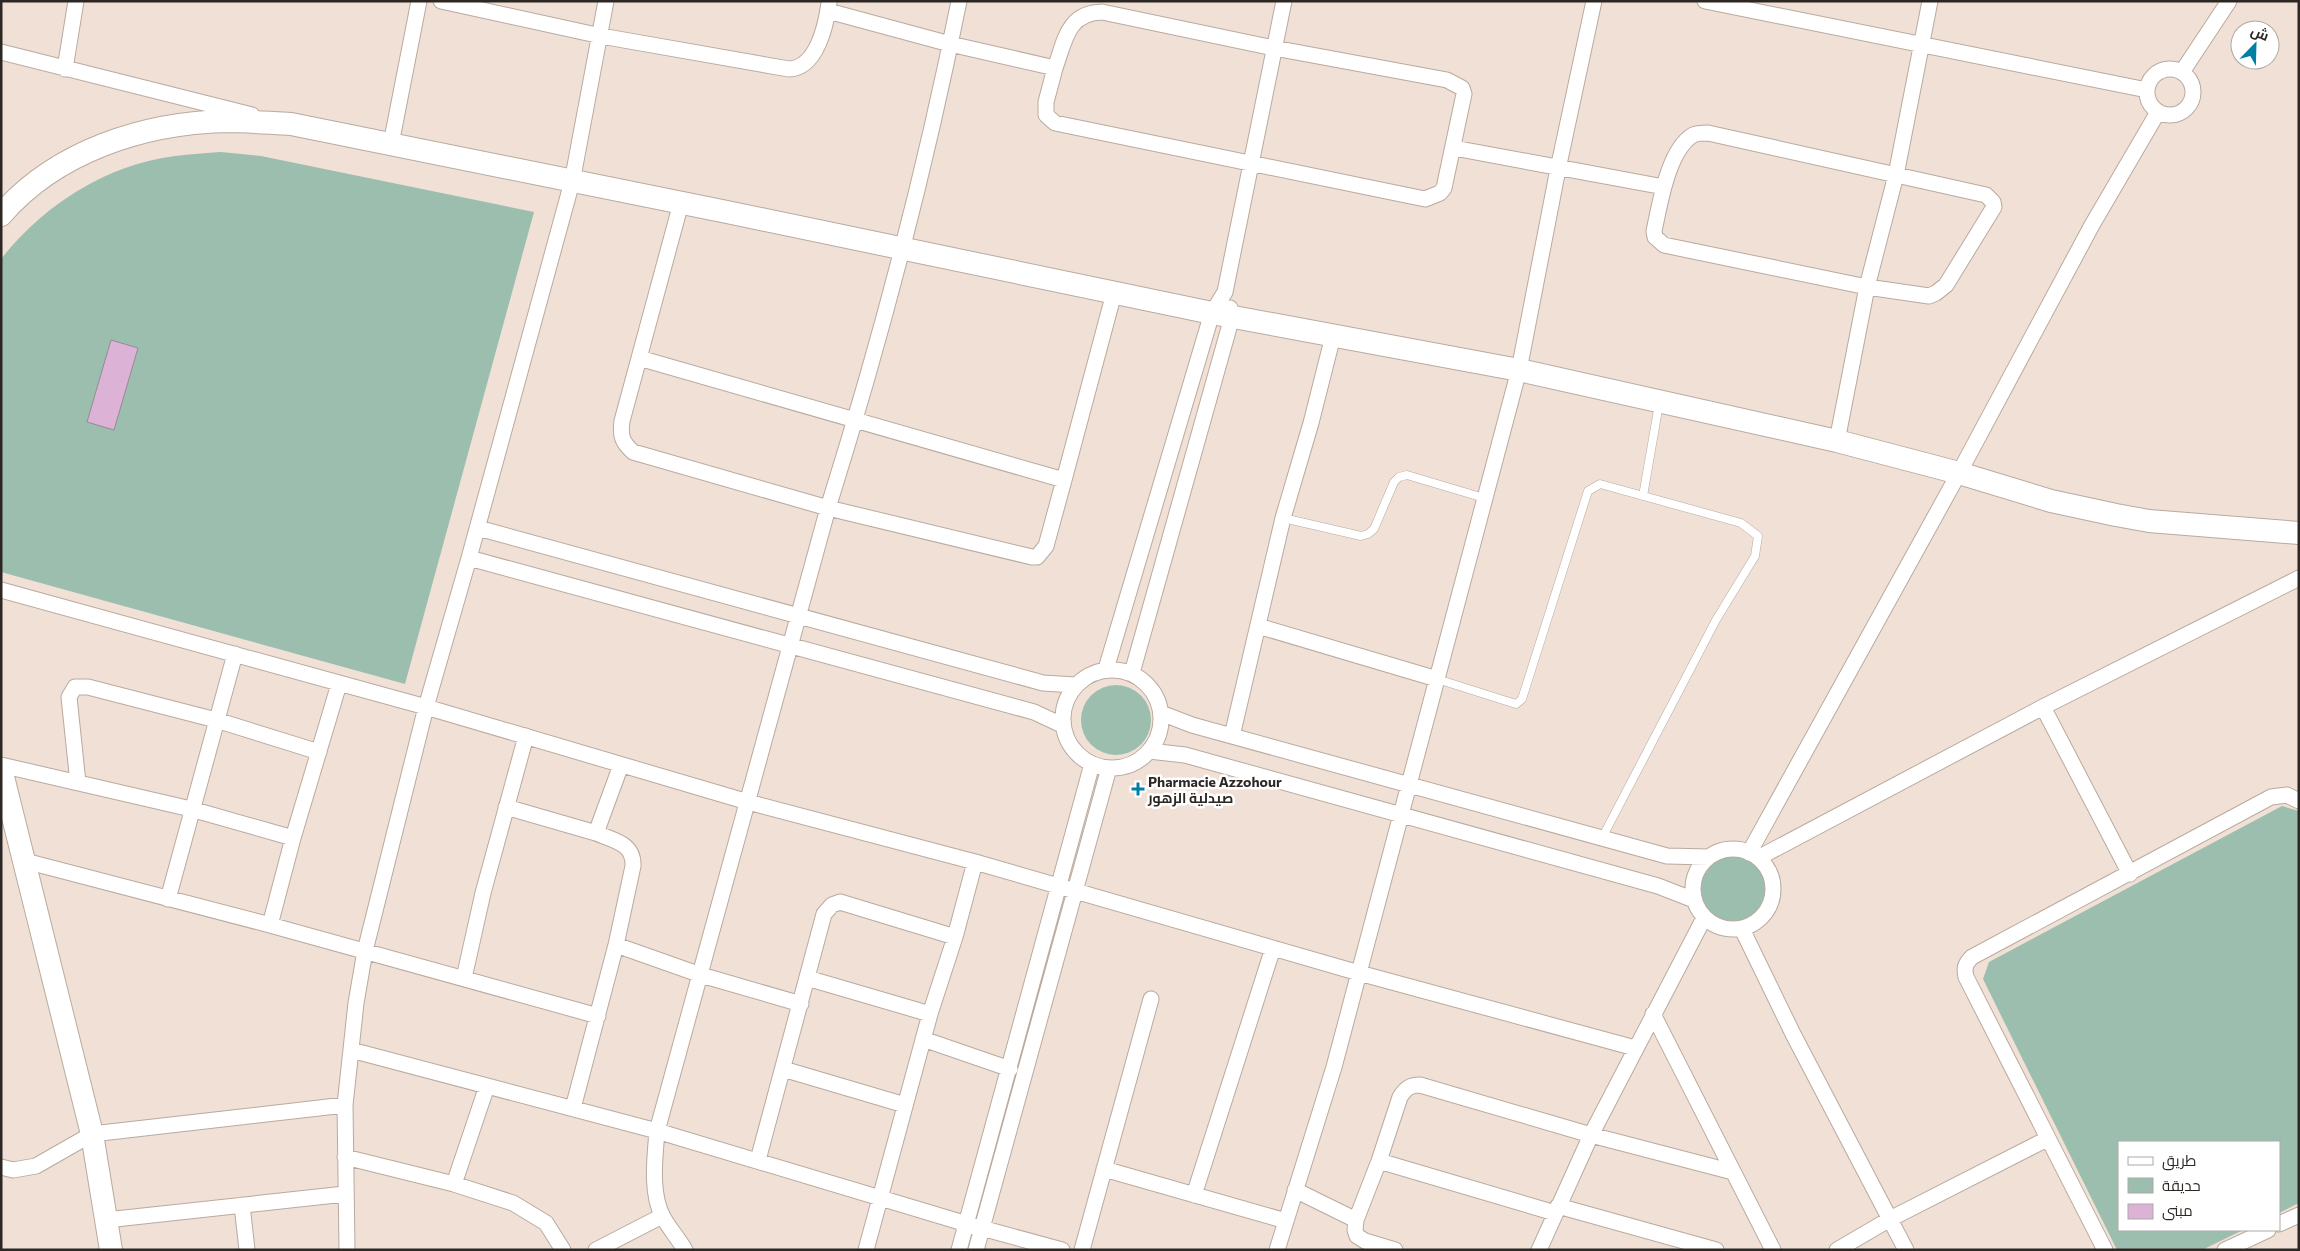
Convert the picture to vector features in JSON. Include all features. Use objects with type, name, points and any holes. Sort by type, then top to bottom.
[{"type":"main road","points":[[1,215],[14,200],[72,157],[112,142],[161,127],[226,121],[291,124],[1222,315],[1520,370],[1837,441],[1959,473],[2051,501],[2116,515],[2149,520],[2299,533]]},
{"type":"main road","points":[[1,767],[92,1134],[111,1250]]},
{"type":"street","points":[[65,69],[76,1]]},
{"type":"street","points":[[391,144],[419,1]]},
{"type":"street","points":[[441,1],[601,36],[790,69],[798,68],[814,54],[828,6],[950,44],[1055,68]]},
{"type":"street","points":[[347,1250],[345,1105],[365,951],[426,707],[470,558],[572,182],[601,36],[606,1]]},
{"type":"street","points":[[685,1250],[662,1216],[657,1201],[655,1162],[657,1131],[901,250],[959,1]]},
{"type":"street","points":[[1132,673],[1222,315],[1225,292],[1284,1]]},
{"type":"street","points":[[1278,1250],[1334,1067],[1484,498],[1520,370],[1558,169],[1594,1]]},
{"type":"street","points":[[1705,1],[2147,90]]},
{"type":"street","points":[[1837,441],[1867,287],[1896,175],[1930,1]]},
{"type":"street","points":[[2182,72],[2229,1]]},
{"type":"street","points":[[1102,12],[1456,83],[1462,88],[1464,94],[1444,188],[1440,193],[1425,199],[1055,123],[1046,115],[1046,102],[1055,68],[1072,23],[1088,13],[1102,12]]},
{"type":"street","points":[[1,52],[291,124]]},
{"type":"street","points":[[2167,69],[2182,72],[2189,78],[2193,86],[2193,96],[2190,104],[2176,114],[2158,112],[2148,98],[2149,82],[2160,71],[2167,69]]},
{"type":"street","points":[[1753,855],[2092,225],[2158,112]]},
{"type":"street","points":[[1708,133],[1986,195],[1993,202],[1994,207],[1942,290],[1929,296],[1867,287],[1664,246],[1655,237],[1654,231],[1664,187],[1679,148],[1694,134],[1708,133]]},
{"type":"street","points":[[1454,148],[1558,169],[1664,187]]},
{"type":"street","points":[[681,203],[622,421],[620,433],[623,442],[633,452],[828,508],[1037,557],[1046,546],[1114,293]]},
{"type":"street","points":[[1106,670],[1222,315]]},
{"type":"street","points":[[1232,736],[1283,518],[1311,423],[1333,336]]},
{"type":"street","points":[[639,358],[1064,480]]},
{"type":"street","points":[[478,528],[1043,683],[1075,685]]},
{"type":"street","points":[[470,558],[1034,712],[1062,725]]},
{"type":"street","points":[[1753,855],[2299,578]]},
{"type":"street","points":[[1,590],[426,707],[748,802],[975,862],[1359,973],[1635,1048]]},
{"type":"street","points":[[1258,626],[1437,679]]},
{"type":"street","points":[[168,898],[235,654]]},
{"type":"street","points":[[1106,670],[1132,673],[1146,683],[1156,697],[1161,713],[1161,726],[1157,740],[1150,751],[1138,761],[1124,767],[1108,768],[1092,764],[1078,755],[1068,741],[1062,725],[1067,697],[1075,685],[1084,678],[1106,670]]},
{"type":"street","points":[[270,925],[293,838],[339,684]]},
{"type":"street","points":[[78,782],[68,697],[75,687],[88,687],[216,720],[319,752]]},
{"type":"street","points":[[2043,707],[2130,874]]},
{"type":"street","points":[[1161,713],[1192,725],[1666,856],[1708,857]]},
{"type":"street","points":[[464,978],[506,807],[526,736]]},
{"type":"street","points":[[1150,751],[1185,755],[1401,813],[1658,886],[1694,900]]},
{"type":"street","points":[[976,1250],[1067,890],[1092,764]]},
{"type":"street","points":[[596,833],[621,765]]},
{"type":"street","points":[[1,767],[78,782],[191,809],[293,838]]},
{"type":"street","points":[[959,1250],[1010,1069],[1108,768]]},
{"type":"street","points":[[2105,1250],[1966,977],[1964,968],[1972,957],[2271,797],[2286,795],[2299,801]]},
{"type":"street","points":[[506,807],[596,833],[623,844],[631,850],[634,856],[616,945],[572,1108]]},
{"type":"street","points":[[1735,849],[1753,855],[1766,867],[1772,879],[1773,892],[1764,916],[1754,924],[1742,929],[1728,930],[1715,926],[1704,918],[1694,900],[1692,888],[1700,866],[1708,857],[1721,851],[1735,849]]},
{"type":"street","points":[[25,861],[270,925],[598,1016]]},
{"type":"street","points":[[866,1250],[882,1198],[930,1014],[955,937],[975,862]]},
{"type":"street","points":[[758,1160],[824,914],[832,905],[840,902],[955,937]]},
{"type":"street","points":[[1539,1250],[1591,1135],[1704,918]]},
{"type":"street","points":[[1742,929],[1793,1034],[1906,1250]]},
{"type":"street","points":[[616,945],[701,975],[801,1004]]},
{"type":"street","points":[[1194,1195],[1273,948]]},
{"type":"street","points":[[807,978],[930,1014]]},
{"type":"street","points":[[1082,1250],[1152,999]]},
{"type":"street","points":[[1654,1014],[1773,1250]]},
{"type":"street","points":[[923,1039],[1010,1069]]},
{"type":"street","points":[[351,1050],[657,1131],[967,1224],[1062,1250]]},
{"type":"street","points":[[783,1069],[905,1105]]},
{"type":"street","points":[[1395,1250],[1357,1236],[1354,1230],[1400,1096],[1405,1089],[1411,1086],[1420,1085],[1591,1135],[1733,1172]]},
{"type":"street","points":[[454,1184],[487,1086]]},
{"type":"street","points":[[1,1167],[13,1170],[36,1166],[92,1134],[345,1105]]},
{"type":"street","points":[[1838,1250],[1890,1219],[2047,1139]]},
{"type":"street","points":[[345,1157],[454,1184],[513,1203],[535,1214],[546,1223],[563,1250]]},
{"type":"street","points":[[1379,1161],[1716,1250]]},
{"type":"street","points":[[1104,1169],[1286,1221]]},
{"type":"street","points":[[1295,1190],[1356,1220]]},
{"type":"street","points":[[106,1220],[346,1194]]},
{"type":"street","points":[[242,1205],[247,1250]]},
{"type":"street","points":[[2280,1224],[2299,1215]]},
{"type":"street","points":[[596,1250],[662,1216]]},
{"type":"street","points":[[2225,1250],[2266,1231]]},
{"type":"lane","points":[[1643,496],[1660,402]]},
{"type":"lane","points":[[1283,518],[1361,536],[1368,534],[1374,529],[1394,482],[1399,477],[1407,475],[1484,498]]},
{"type":"lane","points":[[1437,679],[1516,704],[1522,699],[1588,491],[1600,484],[1741,523],[1758,536],[1755,556],[1716,620],[1602,838]]},
{"type":"green space","points":[[221,152],[261,156],[534,212],[405,684],[1,572],[1,259],[36,221],[56,205],[101,178],[124,168],[149,161],[181,155]]},
{"type":"green space","points":[[1116,685],[1135,691],[1145,701],[1151,720],[1145,739],[1135,749],[1116,755],[1097,749],[1087,739],[1081,720],[1087,701],[1097,691]]},
{"type":"green space","points":[[2282,806],[2299,811],[2299,1203],[2280,1212],[2280,1141],[2118,1141],[2118,1231],[2241,1231],[2202,1250],[2117,1250],[1983,979],[1989,962]]},
{"type":"green space","points":[[1734,854],[1754,860],[1764,870],[1770,890],[1764,910],[1754,920],[1734,926],[1714,920],[1704,910],[1698,890],[1704,870],[1714,860]]},
{"type":"building","points":[[111,340],[138,348],[114,430],[87,422]]},
{"type":"place","name":"Pharmacie Azzohour صيدلية الزهور","points":[[1138,789]]}]
